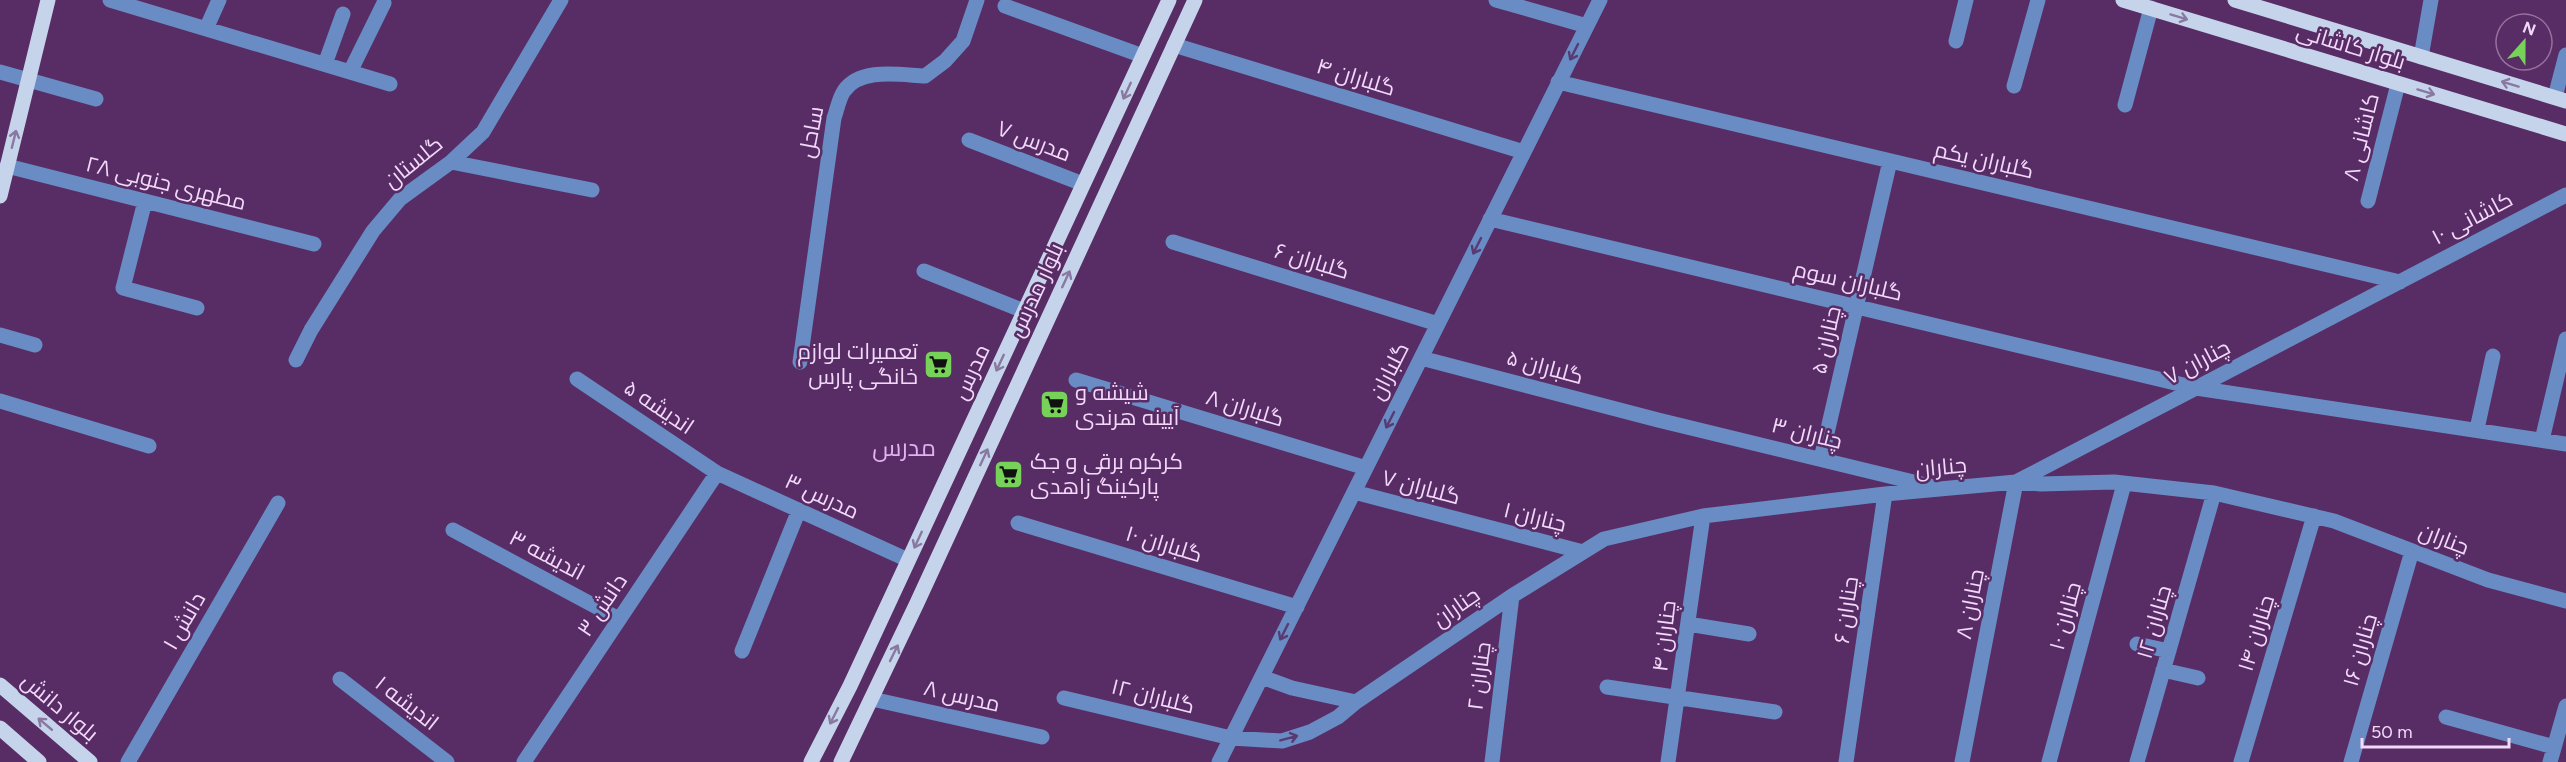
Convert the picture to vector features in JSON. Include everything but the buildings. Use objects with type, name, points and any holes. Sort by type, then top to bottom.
[{"type":"main road","points":[[0,196],[48,0]]},
{"type":"main road","name":"مدرس","points":[[811,762],[908,560],[1169,0]]},
{"type":"main road","name":"بلوار مدرس","points":[[841,762],[974,480],[1195,0]]},
{"type":"main road","name":"بلوار کاشانی","points":[[2123,0],[2566,134]]},
{"type":"main road","name":"بلوار کاشانی","points":[[2235,0],[2560,99]]},
{"type":"main road","points":[[950,470],[974,480]]},
{"type":"main road","name":"بلوار دانش","points":[[0,685],[90,762]]},
{"type":"main road","points":[[0,729],[39,762]]},
{"type":"street","points":[[110,0],[390,84]]},
{"type":"street","points":[[206,29],[219,0]]},
{"type":"street","name":"گلستان","points":[[296,360],[311,330],[373,231],[400,199],[451,162],[483,132],[561,0]]},
{"type":"street","name":"ساحل","points":[[800,362],[834,118],[844,90],[861,77],[925,76],[945,61],[963,41],[978,0]]},
{"type":"street","points":[[1496,0],[1587,26]]},
{"type":"street","name":"گلباران","points":[[1219,762],[1600,0]]},
{"type":"street","points":[[1956,41],[1966,0]]},
{"type":"street","points":[[2014,86],[2038,0]]},
{"type":"street","points":[[2421,57],[2431,0]]},
{"type":"street","points":[[350,72],[384,3]]},
{"type":"street","points":[[1005,6],[1143,56]]},
{"type":"street","points":[[2125,105],[2151,8]]},
{"type":"street","points":[[325,64],[343,14]]},
{"type":"street","name":"گلباران ۴","points":[[1174,45],[1524,152]]},
{"type":"street","points":[[2560,99],[2566,56]]},
{"type":"street","points":[[0,72],[96,99]]},
{"type":"street","name":"گلباران یکم","points":[[1558,82],[2400,282]]},
{"type":"street","name":"۸ کاشانی","points":[[2368,201],[2398,84]]},
{"type":"street","name":"مدرس ۷","points":[[969,140],[1083,184]]},
{"type":"street","name":"۵ چناران","points":[[1821,459],[1890,161]]},
{"type":"street","points":[[451,162],[592,190]]},
{"type":"street","name":"۲۸ مطهری جنوبی","points":[[7,166],[314,244]]},
{"type":"street","name":"۱۰ کاشانی","points":[[2400,282],[2566,195]]},
{"type":"street","points":[[145,201],[123,288],[197,308]]},
{"type":"street","name":"گلباران سوم","points":[[1490,219],[2196,388],[2566,444]]},
{"type":"street","name":"گلباران ۶","points":[[1173,242],[1438,324]]},
{"type":"street","points":[[924,272],[1024,311]]},
{"type":"street","name":"چناران ۷","points":[[2016,482],[2400,282]]},
{"type":"street","points":[[0,335],[34,345]]},
{"type":"street","points":[[2542,441],[2566,339]]},
{"type":"street","points":[[2477,429],[2493,356]]},
{"type":"street","name":"گلباران ۵","points":[[1421,358],[1658,420]]},
{"type":"street","name":"اندیشه ۵","points":[[577,380],[717,473]]},
{"type":"street","name":"گلباران ۸","points":[[1076,380],[1366,468]]},
{"type":"street","points":[[0,401],[149,446]]},
{"type":"street","name":"چناران ۳","points":[[1658,420],[1945,490]]},
{"type":"street","name":"مدرس ۳","points":[[717,473],[908,560]]},
{"type":"street","name":"دانش ۳","points":[[525,762],[717,473]]},
{"type":"street","name":"چناران","points":[[1231,738],[1282,741],[1310,732],[1338,717],[1356,702],[1512,596],[1604,539],[1703,516],[1886,494],[2016,482],[2124,484],[2214,494],[2334,521],[2488,580],[2566,601]]},
{"type":"street","name":"چناران ۸","points":[[1962,762],[2016,482]]},
{"type":"street","name":"چناران ۱۰","points":[[2049,761],[2124,484]]},
{"type":"street","name":"۷ گلباران","points":[[1354,492],[1476,525]]},
{"type":"street","name":"چناران ۶","points":[[1846,762],[1886,494]]},
{"type":"street","name":"چناران ۱۲","points":[[2137,762],[2214,494]]},
{"type":"street","name":"دانش ۱","points":[[128,762],[278,503]]},
{"type":"street","points":[[742,651],[799,510]]},
{"type":"street","name":"۴ چناران","points":[[1669,761],[1703,516]]},
{"type":"street","name":"چناران ۱۴","points":[[2241,762],[2314,516]]},
{"type":"street","name":"گلباران ۱۰","points":[[1018,524],[1297,607]]},
{"type":"street","name":"چناران ۱","points":[[1476,525],[1583,552]]},
{"type":"street","name":"اندیشه ۳","points":[[453,530],[619,619]]},
{"type":"street","name":"چناران ۱۶","points":[[2351,762],[2412,551]]},
{"type":"street","name":"۲ چناران","points":[[1492,762],[1512,596]]},
{"type":"street","points":[[1688,624],[1749,634]]},
{"type":"street","points":[[2137,644],[2169,651]]},
{"type":"street","points":[[2163,670],[2198,678]]},
{"type":"street","points":[[1262,677],[1301,691],[1356,702]]},
{"type":"street","name":"اندیشه ۱","points":[[340,679],[447,762]]},
{"type":"street","points":[[1607,687],[1775,712]]},
{"type":"street","name":"گلباران ۱۲","points":[[1064,698],[1231,738]]},
{"type":"street","name":"مدرس ۸","points":[[872,699],[1042,737]]},
{"type":"street","points":[[2446,717],[2552,754],[2566,706]]},
{"type":"place","name":"تعمیرات لوازم خانگی پارس","points":[[939,364]]},
{"type":"place","name":"شیشه و آیینه هرندی","points":[[1054,405]]},
{"type":"place","name":"کرکره برقی و جک پارکینگ زاهدی","points":[[1009,474]]},
{"type":"district","name":"مدرس","points":[[904,447]]}]
